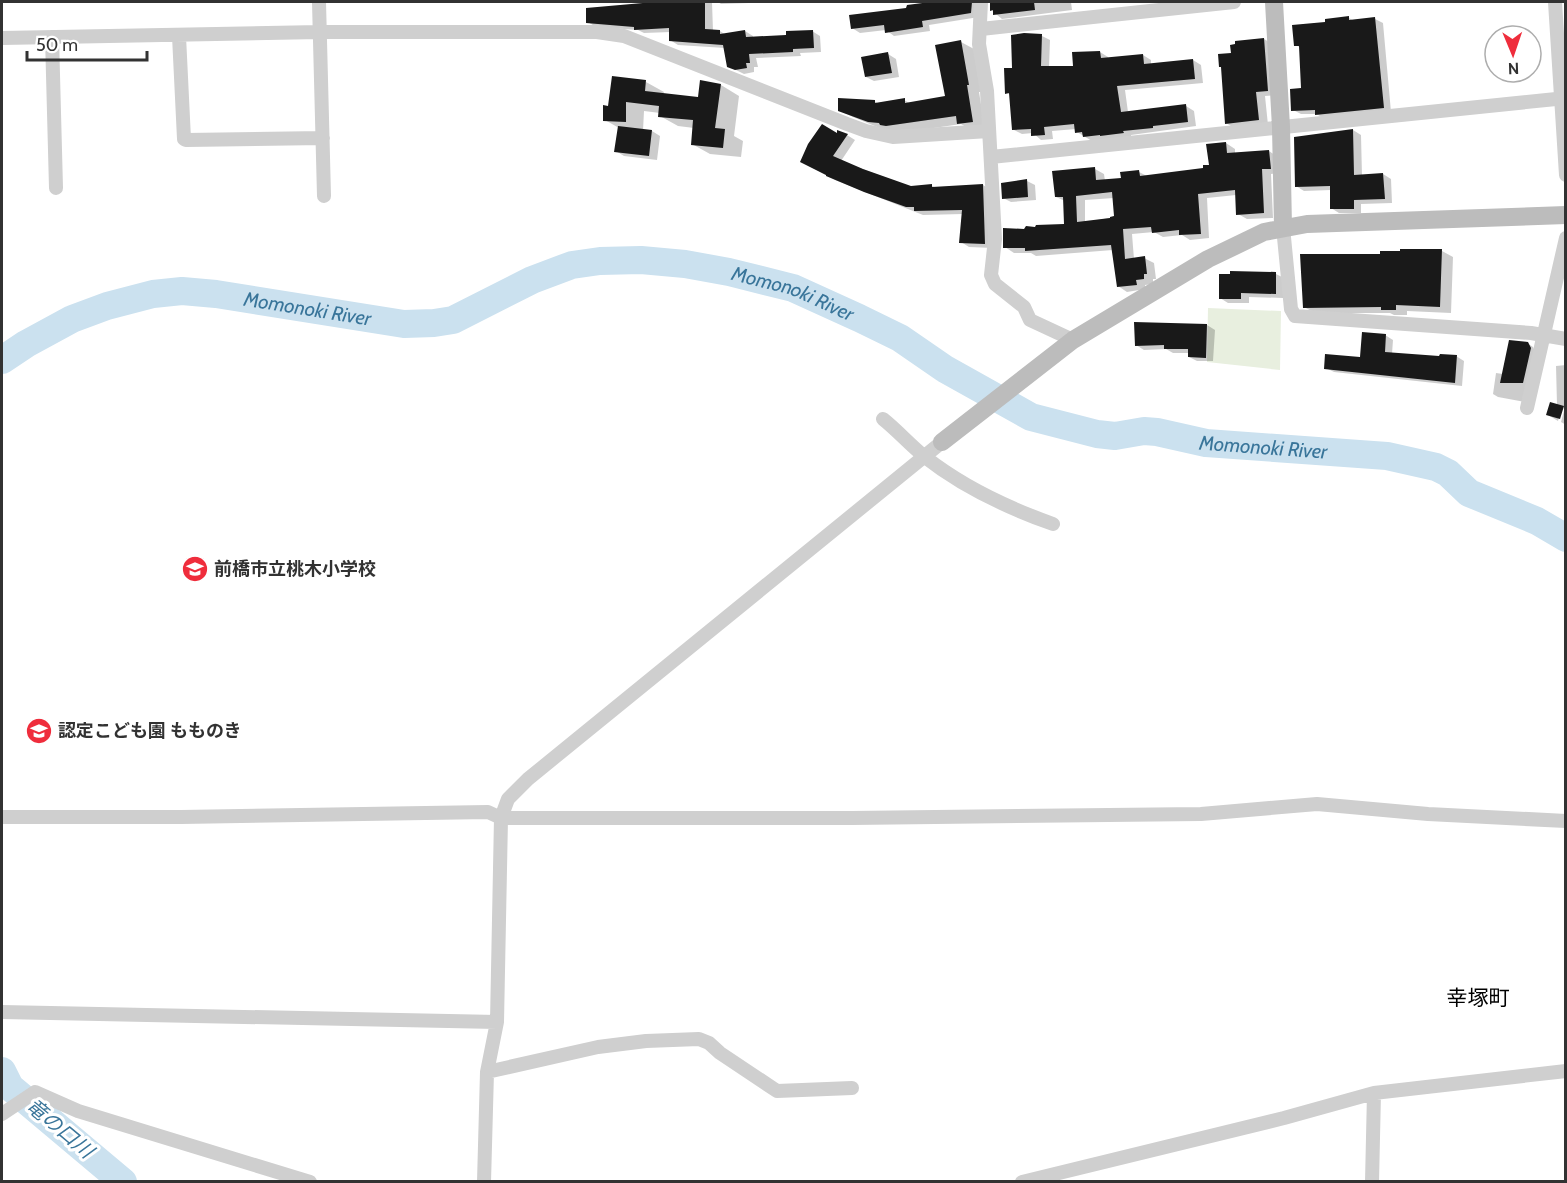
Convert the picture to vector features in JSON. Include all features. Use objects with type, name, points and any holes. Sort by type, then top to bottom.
[{"type":"street","points":[[319,2],[324,196]]},
{"type":"street","points":[[981,2],[979,44],[987,91],[995,238],[991,267],[992,280],[1024,307],[1030,320],[1068,344]]},
{"type":"street","points":[[981,29],[1234,2]]},
{"type":"street","points":[[1274,2],[1281,127],[1283,227],[1291,309],[1295,316],[1544,335],[1566,339]]},
{"type":"street","points":[[1555,2],[1563,98],[1566,175]]},
{"type":"street","points":[[2,38],[320,32],[597,32],[624,36],[847,124],[881,135],[906,138],[989,131]]},
{"type":"street","points":[[179,36],[184,139],[323,138]]},
{"type":"street","points":[[52,37],[56,188]]},
{"type":"street","points":[[991,157],[1563,98]]},
{"type":"street","points":[[484,1182],[487,1072],[497,1022],[501,818],[508,799],[528,779],[942,442],[1068,344],[1230,247],[1264,232],[1307,224],[1566,215]]},
{"type":"street","points":[[1527,408],[1566,238]]},
{"type":"street","points":[[883,419],[925,457],[981,494],[1002,505],[1053,524]]},
{"type":"street","points":[[2,817],[202,817],[488,812],[501,818],[852,818],[1201,814],[1317,804],[1428,814],[1566,821]]},
{"type":"street","points":[[2,1012],[497,1022]]},
{"type":"street","points":[[487,1072],[598,1047],[646,1041],[699,1039],[709,1043],[720,1053],[777,1091],[852,1088]]},
{"type":"street","points":[[1022,1182],[1374,1093],[1566,1071]]},
{"type":"street","points":[[2,1114],[32,1093],[39,1093],[78,1111],[310,1182]]},
{"type":"street","points":[[1372,1182],[1374,1093]]},
{"type":"green space","points":[[1208,308],[1281,311],[1280,370],[1207,362]]},
{"type":"building","points":[[654,2],[705,2],[705,29],[720,30],[720,34],[745,30],[746,37],[786,35],[786,31],[813,30],[814,48],[793,49],[793,52],[749,54],[750,63],[746,63],[747,68],[735,70],[727,67],[723,45],[669,41],[669,28],[634,30],[634,27],[586,23],[586,8]]},
{"type":"building","points":[[930,2],[972,2],[971,13],[922,21],[923,27],[885,33],[884,25],[851,29],[849,15],[906,8],[907,5]]},
{"type":"building","points":[[990,2],[1034,2],[1035,10],[993,15],[993,10],[990,11]]},
{"type":"building","points":[[1349,16],[1349,20],[1375,17],[1384,108],[1315,115],[1315,110],[1291,111],[1290,89],[1301,88],[1299,46],[1294,46],[1292,25],[1325,22],[1325,19]]},
{"type":"building","points":[[1042,34],[1041,66],[1073,66],[1072,52],[1100,51],[1101,58],[1143,54],[1144,64],[1193,59],[1195,79],[1117,86],[1121,112],[1186,104],[1188,122],[1123,131],[1124,133],[1083,137],[1082,132],[1075,133],[1074,124],[1044,127],[1045,135],[1031,136],[1031,129],[1012,130],[1009,93],[1005,94],[1004,68],[1012,68],[1011,35]]},
{"type":"building","points":[[1264,38],[1268,91],[1256,92],[1259,120],[1225,124],[1218,54],[1231,53],[1230,45],[1235,44],[1235,41]]},
{"type":"building","points":[[961,40],[973,122],[957,124],[956,116],[886,126],[838,111],[838,98],[875,100],[875,103],[905,98],[905,103],[945,96],[935,45]]},
{"type":"building","points":[[888,52],[892,73],[865,77],[861,57]]},
{"type":"building","points":[[612,76],[646,80],[645,91],[698,97],[700,80],[721,84],[715,128],[725,129],[723,148],[691,145],[693,120],[658,117],[659,106],[626,102],[626,122],[603,121],[603,105],[608,106]]},
{"type":"building","points":[[822,124],[837,133],[837,130],[848,134],[833,156],[863,169],[911,186],[983,184],[985,244],[959,243],[962,210],[914,211],[914,207],[906,207],[864,192],[800,162],[808,144]]},
{"type":"building","points":[[618,126],[652,130],[649,156],[614,152]]},
{"type":"building","points":[[1353,129],[1354,175],[1383,173],[1385,199],[1354,200],[1354,209],[1330,209],[1330,186],[1295,187],[1294,137]]},
{"type":"building","points":[[1226,142],[1227,153],[1269,150],[1271,169],[1262,169],[1264,213],[1236,215],[1235,190],[1198,194],[1201,234],[1179,235],[1179,230],[1152,233],[1151,227],[1123,229],[1125,259],[1145,256],[1147,274],[1144,274],[1144,279],[1136,280],[1137,285],[1117,287],[1111,245],[1025,251],[1025,248],[1003,248],[1003,228],[1024,229],[1026,226],[1064,224],[1063,197],[1055,197],[1052,171],[1095,167],[1096,180],[1121,178],[1120,172],[1139,170],[1140,176],[1203,168],[1203,165],[1209,165],[1206,144]],"holes":[[[1112,192],[1114,216],[1077,222],[1076,196]]]},
{"type":"building","points":[[1027,179],[1028,197],[1002,199],[1001,183]]},
{"type":"building","points":[[1400,249],[1442,249],[1440,307],[1396,305],[1396,310],[1381,310],[1381,307],[1303,308],[1300,254],[1380,254],[1380,251],[1400,251]]},
{"type":"building","points":[[1230,271],[1276,272],[1276,294],[1241,293],[1241,299],[1219,299],[1219,274],[1230,274]]},
{"type":"building","points":[[1134,322],[1207,324],[1206,358],[1188,357],[1188,349],[1164,349],[1164,345],[1135,346]]},
{"type":"building","points":[[1362,332],[1386,334],[1385,352],[1457,355],[1455,383],[1324,369],[1325,354],[1360,357]]},
{"type":"building","points":[[1509,340],[1528,342],[1531,348],[1523,383],[1500,383]]},
{"type":"building","points":[[1550,402],[1564,406],[1560,419],[1546,415]]},
{"type":"waterway","name":"Momonoki River","points":[[2,360],[72,319],[107,306],[153,294],[182,291],[216,294],[404,324],[434,323],[453,320],[532,280],[572,265],[600,261],[641,260],[685,264],[793,288],[900,338],[945,369],[1031,417],[1097,434],[1115,436],[1144,431],[1157,432],[1206,443],[1387,456],[1436,467],[1448,473],[1469,493],[1537,521],[1566,538]]},
{"type":"waterway","name":"竜の口川","points":[[2,1071],[10,1087],[123,1182]]},
{"type":"place","name":"前橋市立桃木小学校","points":[[195,569]]},
{"type":"place","name":"認定こども園 もものき","points":[[39,731]]},
{"type":"district","name":"幸塚町","points":[[1478,997]]}]
